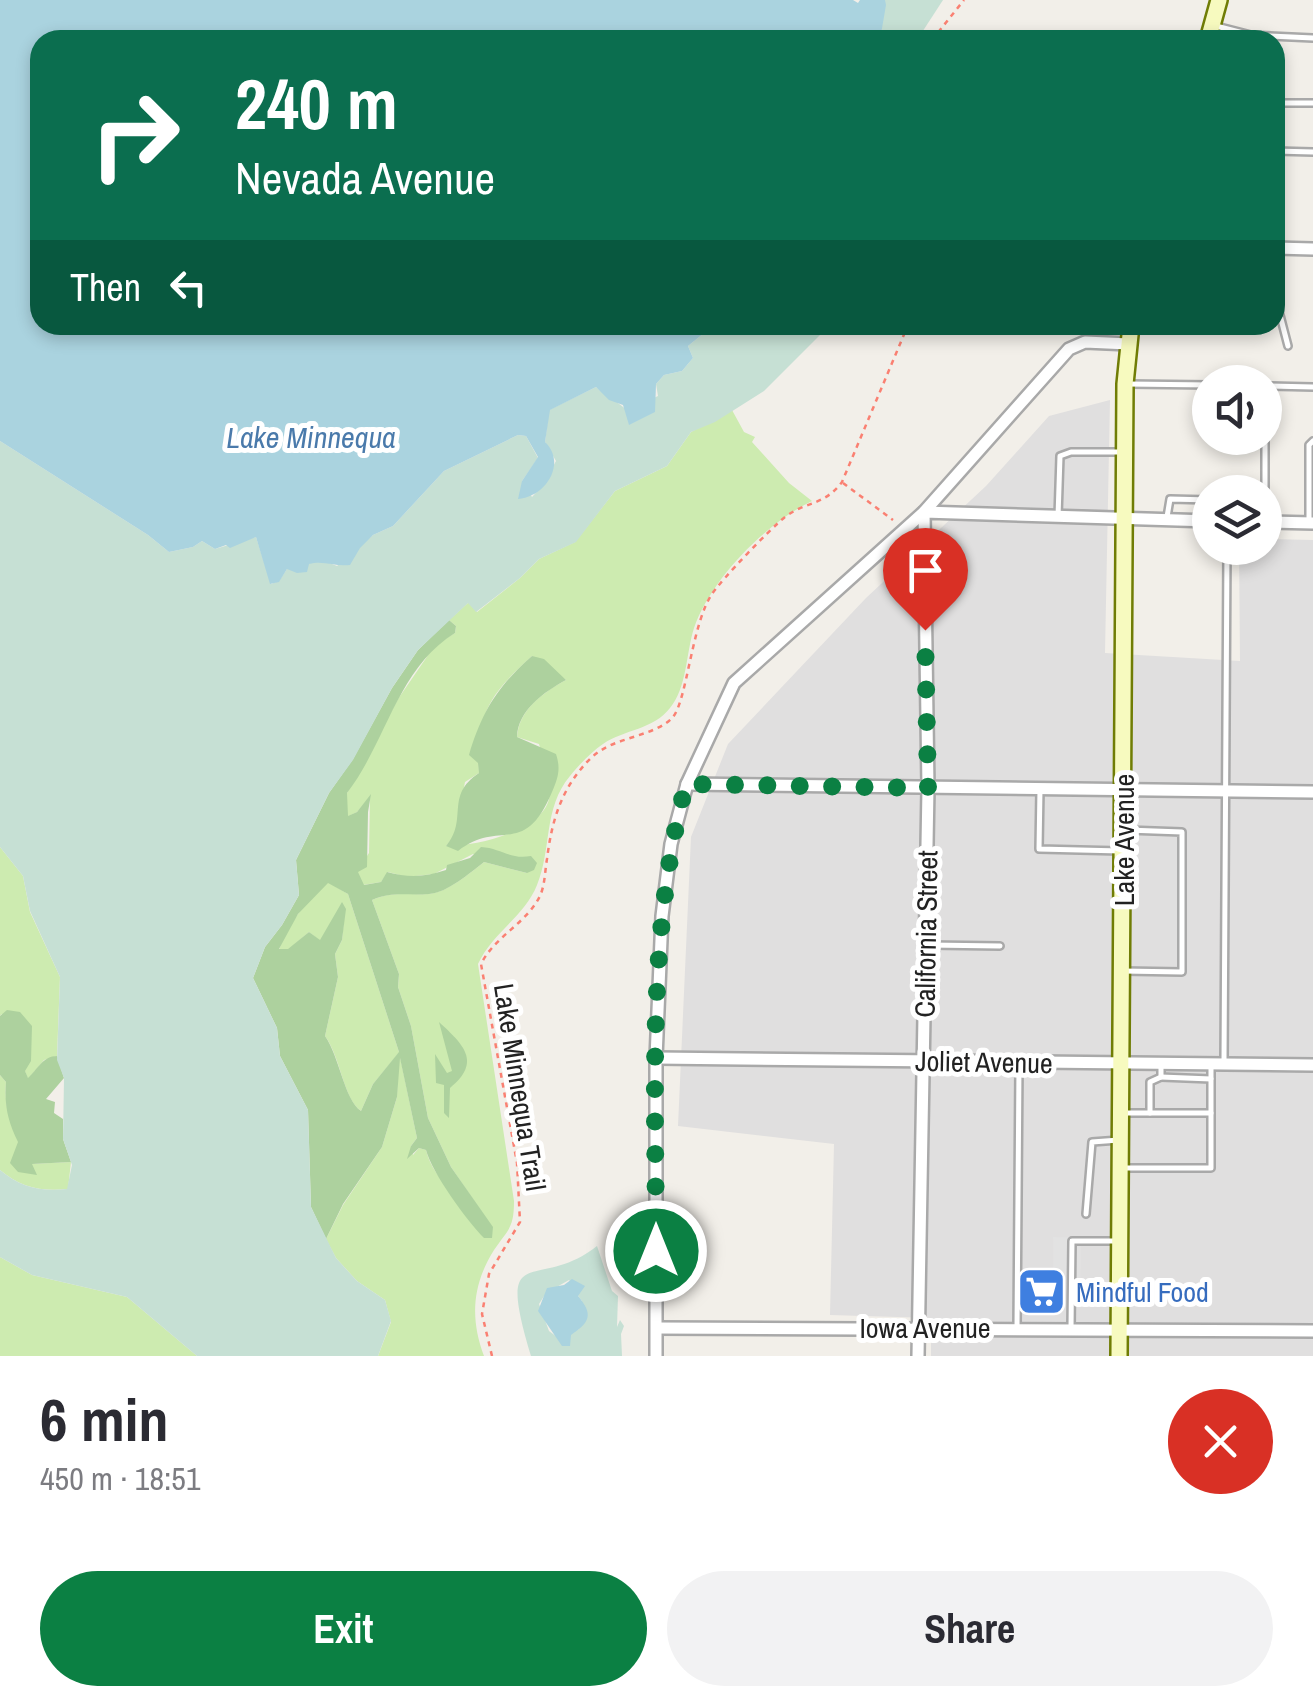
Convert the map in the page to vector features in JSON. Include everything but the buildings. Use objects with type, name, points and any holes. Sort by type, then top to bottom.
[{"type":"main road","points":[[1212,30],[1219,0]]},
{"type":"main road","name":"Lake Avenue","points":[[1118,1356],[1125,384],[1129,335]]},
{"type":"street","points":[[1285,248],[1313,249]]},
{"type":"street","points":[[656,1356],[656,1058],[664,898],[671,844],[686,784],[734,682],[924,512],[1070,349],[1085,342],[1129,344]]},
{"type":"street","points":[[924,512],[1192,520]]},
{"type":"street","name":"California Street","points":[[918,1356],[928,788],[924,512]]},
{"type":"street","points":[[1282,522],[1311,523]]},
{"type":"street","points":[[686,784],[1313,792]]},
{"type":"street","name":"Joliet Avenue","points":[[656,1058],[1313,1065]]},
{"type":"street","name":"Iowa Avenue","points":[[657,1328],[1313,1330]]},
{"type":"lane","points":[[1285,37],[1313,38]]},
{"type":"lane","points":[[1285,104],[1313,103]]},
{"type":"lane","points":[[1285,151],[1313,152]]},
{"type":"lane","points":[[1285,334],[1288,346]]},
{"type":"lane","points":[[1125,384],[1192,385]]},
{"type":"lane","points":[[1282,386],[1313,387]]},
{"type":"lane","points":[[1311,523],[1309,445],[1313,441]]},
{"type":"lane","points":[[1058,516],[1060,456],[1071,452],[1125,452]]},
{"type":"lane","points":[[1167,520],[1170,500],[1192,500]]},
{"type":"lane","points":[[1121,1168],[1212,1168],[1211,1079],[1218,1064],[1226,792],[1227,565]]},
{"type":"lane","points":[[1040,789],[1039,849],[1124,850]]},
{"type":"lane","points":[[1123,972],[1182,972],[1182,832],[1124,830]]},
{"type":"lane","points":[[926,945],[1000,946]]},
{"type":"lane","points":[[1016,1328],[1019,1062]]},
{"type":"lane","points":[[1161,1064],[1161,1078]]},
{"type":"lane","points":[[1150,1113],[1150,1082],[1161,1078],[1211,1079]]},
{"type":"lane","points":[[1122,1113],[1212,1114]]},
{"type":"lane","points":[[1086,1214],[1092,1142],[1122,1140]]},
{"type":"lane","points":[[1071,1328],[1072,1241],[1120,1242]]},
{"type":"path","points":[[940,30],[964,0]]},
{"type":"path","points":[[904,335],[842,482],[905,530]]},
{"type":"path","name":"Lake Minnequa Trail","points":[[492,1356],[482,1314],[488,1274],[520,1222],[516,1163],[481,964],[490,947],[528,913],[542,892],[551,825],[561,797],[593,756],[620,739],[662,725],[676,714],[694,638],[711,595],[786,516],[830,498],[842,482]]},
{"type":"shaded area","points":[[1110,400],[1105,653],[1240,661],[1239,565],[1282,565],[1282,539],[1313,540],[1313,1356],[931,1356],[931,1318],[830,1315],[834,1144],[678,1126],[691,837],[728,744],[866,598],[986,486],[1049,416]]},
{"type":"shaded area","points":[[1053,1237],[1081,1238],[1080,1307],[1054,1307]]},
{"type":"green space","points":[[885,0],[943,0],[924,30],[881,30]]},
{"type":"green space","points":[[702,335],[820,335],[764,391],[715,422],[691,432],[667,466],[615,491],[576,542],[539,559],[476,612],[468,603],[418,650],[329,793],[296,860],[299,895],[265,947],[253,978],[277,1028],[280,1056],[308,1110],[311,1207],[336,1258],[357,1281],[385,1300],[391,1321],[378,1356],[197,1356],[127,1297],[32,1275],[0,1257],[0,1170],[23,1184],[57,1190],[67,1189],[72,1165],[63,1139],[64,1078],[57,1060],[60,977],[30,911],[23,876],[0,847],[0,441],[169,552],[202,541],[215,549],[256,537],[271,584],[279,581],[287,569],[322,560],[337,566],[373,535],[393,526],[444,471],[518,435],[526,436],[538,458],[522,481],[532,497],[556,461],[545,442],[549,410],[596,387],[627,411],[658,396],[656,384],[664,375],[682,371],[693,358],[688,346]]},
{"type":"green space","points":[[732,410],[744,432],[755,437],[752,442],[789,483],[812,501],[759,538],[713,591],[694,628],[683,680],[670,708],[655,721],[603,744],[561,788],[542,871],[532,896],[478,964],[514,1201],[511,1223],[487,1263],[477,1289],[475,1315],[484,1356],[378,1356],[391,1322],[385,1300],[357,1281],[336,1258],[326,1239],[343,1205],[382,1147],[397,1097],[398,1054],[373,1084],[361,1111],[350,1097],[325,1036],[338,977],[335,954],[342,940],[342,904],[320,941],[309,932],[288,950],[279,950],[299,913],[328,882],[348,894],[399,1052],[417,1138],[411,1146],[413,1155],[419,1148],[426,1150],[444,1183],[492,1227],[451,1167],[428,1118],[411,1026],[398,987],[399,974],[372,900],[393,894],[435,893],[458,882],[484,862],[527,873],[518,859],[473,854],[434,874],[407,877],[388,872],[381,882],[363,885],[357,871],[369,853],[370,797],[347,817],[347,793],[398,699],[435,645],[455,633],[456,626],[449,620],[469,602],[477,612],[539,559],[575,542],[615,491],[667,466],[691,432]],"holes":[[[532,656],[566,680],[528,710],[517,737],[539,744],[550,786],[544,810],[534,820],[505,835],[446,846],[455,835],[465,782],[479,773],[483,720],[495,695]]]},
{"type":"green space","points":[[449,620],[456,626],[455,633],[419,666],[347,793],[348,816],[357,812],[371,794],[367,867],[358,872],[364,885],[381,882],[387,872],[417,876],[446,870],[447,865],[470,858],[481,847],[531,856],[537,863],[527,873],[484,862],[436,893],[372,900],[399,974],[398,987],[411,1026],[428,1118],[451,1167],[493,1227],[492,1238],[484,1238],[460,1209],[426,1150],[419,1148],[407,1159],[417,1138],[400,1058],[397,1097],[382,1147],[343,1204],[326,1239],[311,1207],[308,1110],[280,1056],[277,1028],[253,978],[265,947],[299,895],[296,860],[329,793],[418,650]],"holes":[[[328,883],[348,894],[399,1052],[373,1084],[361,1111],[350,1097],[325,1036],[338,977],[335,954],[342,940],[346,909],[342,902],[320,940],[309,932],[288,949],[279,949],[298,914]]]},
{"type":"green space","points":[[532,656],[544,659],[566,680],[541,696],[518,727],[517,737],[556,754],[559,769],[554,787],[531,825],[510,834],[486,837],[458,851],[446,846],[456,826],[462,790],[479,773],[478,763],[469,755],[474,739],[493,700]]},
{"type":"green space","points":[[0,847],[23,876],[30,912],[60,977],[57,1056],[44,1060],[28,1079],[0,1016]]},
{"type":"green space","points":[[7,1010],[20,1012],[32,1026],[31,1061],[25,1071],[28,1078],[44,1061],[57,1056],[64,1078],[46,1099],[55,1102],[54,1113],[63,1119],[63,1139],[71,1162],[32,1164],[37,1175],[18,1172],[10,1163],[18,1142],[8,1113],[6,1082],[0,1075],[0,1016]]},
{"type":"green space","points":[[439,1022],[462,1046],[467,1062],[460,1079],[450,1088],[449,1118],[444,1113],[444,1085],[436,1083],[435,1054],[447,1073],[452,1071]]},
{"type":"green space","points":[[0,1075],[6,1082],[7,1107],[14,1130],[31,1164],[71,1162],[68,1189],[31,1187],[0,1170]]},
{"type":"green space","points":[[597,1246],[612,1291],[618,1296],[617,1327],[620,1320],[624,1326],[622,1356],[531,1356],[521,1319],[520,1281],[528,1274],[575,1260]],"holes":[[[569,1280],[579,1290],[579,1329],[557,1337],[549,1331],[539,1304],[546,1293]]]},
{"type":"green space","points":[[0,1257],[32,1275],[127,1297],[197,1356],[0,1356]]},
{"type":"water","name":"Lake Minnequa","points":[[0,0],[885,0],[882,30],[30,30],[30,335],[702,335],[688,346],[693,358],[682,371],[664,375],[656,384],[655,412],[629,425],[623,405],[609,400],[596,387],[550,410],[545,442],[554,459],[554,469],[537,492],[518,499],[522,481],[538,457],[526,436],[518,435],[444,471],[393,526],[373,535],[360,548],[350,565],[314,563],[309,564],[307,572],[297,573],[287,569],[279,582],[270,584],[256,537],[230,548],[226,545],[215,549],[202,541],[169,552],[0,441]]},
{"type":"water","points":[[572,1279],[585,1286],[578,1296],[588,1314],[582,1327],[571,1335],[570,1346],[562,1346],[538,1311],[547,1288]]},
{"type":"place","name":"Mindful Food","points":[[1041,1292]]},
{"type":"route","points":[[656,1251],[656,1058],[662,916],[671,844],[686,784],[928,788],[925,630]]}]
